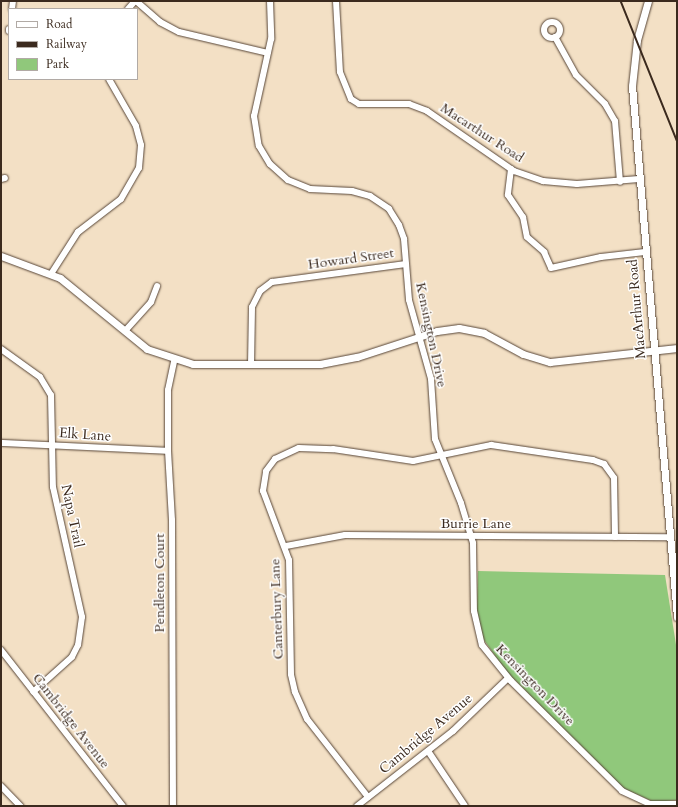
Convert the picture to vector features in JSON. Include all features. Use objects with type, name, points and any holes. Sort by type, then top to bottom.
[{"type":"street","points":[[136,1],[160,22],[179,32],[268,53]]},
{"type":"street","name":"Kensington Drive","points":[[270,1],[272,29],[254,116],[256,137],[265,158],[282,176],[297,185],[319,190],[352,191],[383,204],[399,224],[406,264],[409,300],[431,378],[433,430],[440,456],[471,536],[477,629],[486,651],[508,678],[624,793],[650,804],[677,804]]},
{"type":"street","name":"Macarthur Road","points":[[336,1],[340,72],[346,93],[359,104],[409,104],[428,112],[511,169],[543,181],[576,184],[640,180]]},
{"type":"street","name":"MacArthur Road","points":[[648,1],[637,40],[633,72],[645,252],[668,537],[677,617]]},
{"type":"street","points":[[555,37],[576,75],[605,104],[615,121],[620,182]]},
{"type":"street","points":[[51,274],[78,232],[122,199],[139,168],[141,145],[136,126],[110,80]]},
{"type":"street","points":[[511,169],[508,195],[523,217],[527,237],[544,252],[551,268],[600,257],[645,252]]},
{"type":"street","points":[[1,256],[51,274],[85,296],[125,332],[147,349],[174,361],[251,365],[337,361],[419,336],[448,329],[472,330],[528,356],[550,362],[677,348]]},
{"type":"street","name":"Howard Street","points":[[251,365],[252,307],[260,291],[272,282],[406,264]]},
{"type":"street","points":[[125,332],[150,302],[157,286]]},
{"type":"street","name":"Napa Trail","points":[[1,349],[40,377],[48,387],[53,487],[82,624],[78,645],[67,664],[33,692]]},
{"type":"street","name":"Pendleton Court","points":[[173,806],[172,520],[168,451],[168,390],[174,361]]},
{"type":"street","name":"Elk Lane","points":[[1,443],[51,444],[168,451]]},
{"type":"street","name":"Canterbury Lane","points":[[368,797],[314,728],[297,700],[291,674],[291,593],[286,546],[263,490],[266,471],[284,452],[299,448],[333,449],[405,461],[440,456],[482,446],[505,446],[598,461],[609,469],[614,478],[615,537]]},
{"type":"street","name":"Burrie Lane","points":[[286,546],[345,535],[668,537]]},
{"type":"street","name":"Cambridge Avenue","points":[[1,650],[123,806]]},
{"type":"street","name":"Cambridge Avenue","points":[[357,806],[428,751],[508,678]]},
{"type":"street","points":[[428,751],[465,806]]},
{"type":"street","points":[[1,786],[20,806]]},
{"type":"green space","points":[[478,571],[665,575],[677,651],[677,800],[654,802],[622,788],[505,670],[482,637],[477,609]]},
{"type":"railway","points":[[621,1],[677,140]]}]
